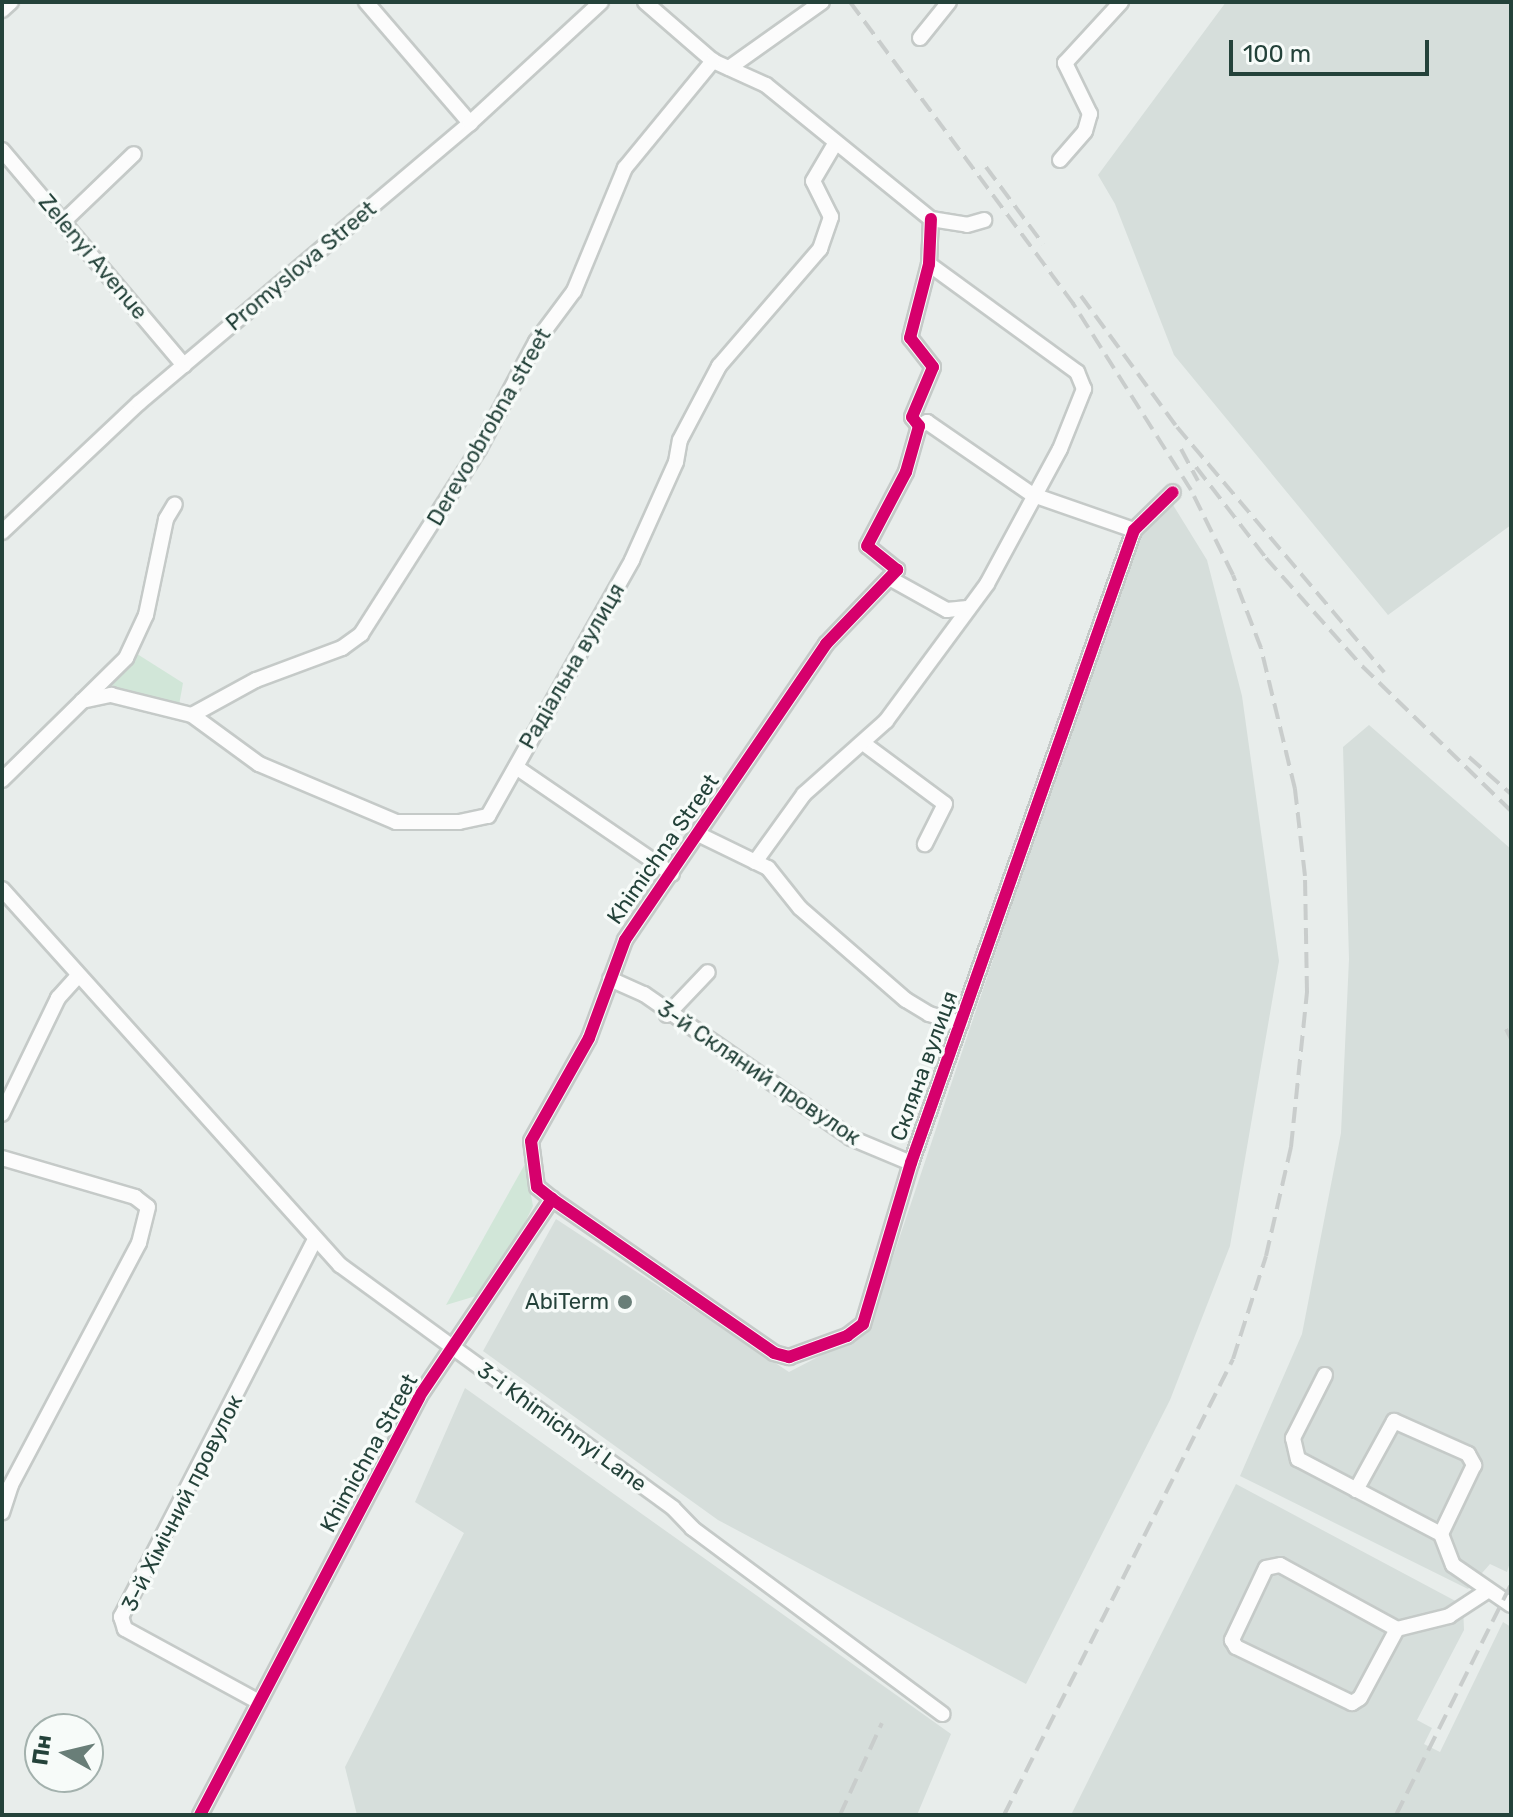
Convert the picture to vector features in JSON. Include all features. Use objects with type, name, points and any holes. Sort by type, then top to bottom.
[{"type":"street","points":[[2,10],[11,2]]},
{"type":"street","points":[[366,2],[470,123]]},
{"type":"street","name":"Promyslova Street","points":[[2,532],[184,365],[470,123],[601,2]]},
{"type":"street","points":[[645,2],[713,61],[766,85],[931,219],[967,225],[984,220]]},
{"type":"street","points":[[729,68],[822,2]]},
{"type":"street","points":[[920,38],[949,2]]},
{"type":"street","points":[[1060,160],[1085,131],[1090,114],[1065,63],[1121,2]]},
{"type":"street","name":"Derevoobrobna street","points":[[192,715],[256,680],[342,648],[361,634],[479,449],[536,342],[574,291],[625,168],[713,61]]},
{"type":"street","name":"Радіальна вулиця","points":[[82,701],[111,695],[192,715],[259,764],[396,822],[478,821],[496,805],[632,560],[676,462],[680,440],[719,366],[820,249],[831,217],[813,181],[836,142]]},
{"type":"street","name":"Zelenyi Avenue","points":[[2,150],[184,365]]},
{"type":"street","points":[[63,222],[134,154]]},
{"type":"street","points":[[919,426],[912,417],[933,367],[910,338],[929,264],[931,219]]},
{"type":"street","points":[[755,862],[804,794],[863,743],[945,644],[965,608],[987,584],[1060,449],[1084,382],[929,264]]},
{"type":"street","points":[[965,608],[947,610],[891,579],[897,570],[867,546],[895,501],[919,426],[927,422],[1033,495],[1134,530]]},
{"type":"street","name":"Скляна вулиця","points":[[552,1199],[774,1353],[789,1357],[847,1336],[863,1324],[911,1163],[1134,530],[1173,492]]},
{"type":"street","points":[[2,780],[126,658],[146,615],[166,519],[175,504]]},
{"type":"street","name":"Khimichna Street","points":[[200,1815],[419,1397],[552,1199],[537,1187],[531,1141],[589,1038],[625,940],[700,835],[826,644],[891,579]]},
{"type":"street","points":[[863,743],[945,804],[925,844]]},
{"type":"street","points":[[516,767],[672,874]]},
{"type":"street","points":[[700,835],[768,868],[840,946],[906,1000],[929,1014],[961,1023]]},
{"type":"street","name":"3-i Khimichnyi Lane","points":[[2,889],[77,977],[205,1114],[314,1241],[942,1714]]},
{"type":"street","points":[[667,1015],[708,972]]},
{"type":"street","points":[[2,1114],[58,998],[77,977]]},
{"type":"street","name":"3-й Скляний провулок","points":[[610,979],[644,994],[667,1015],[851,1138],[911,1163]]},
{"type":"street","points":[[2,1158],[135,1197],[148,1207],[139,1243],[11,1485],[2,1513]]},
{"type":"street","name":"3-й Хімічний провулок","points":[[259,1702],[125,1629],[121,1617],[314,1241]]},
{"type":"street","points":[[1325,1375],[1293,1438],[1298,1459],[1441,1534],[1453,1565],[1511,1605]]},
{"type":"street","points":[[1356,1490],[1394,1421],[1468,1454],[1474,1465],[1441,1534]]},
{"type":"street","points":[[1397,1629],[1360,1698],[1345,1704],[1236,1647],[1232,1640],[1266,1568],[1280,1565],[1397,1629],[1423,1627],[1487,1591]]},
{"type":"shaded area","points":[[1226,2],[1511,2],[1511,525],[1388,615],[1174,355],[1115,204],[1098,175]]},
{"type":"shaded area","points":[[1170,500],[1207,560],[1242,696],[1279,961],[1230,1246],[1170,1400],[1026,1684],[718,1520],[483,1351],[556,1219],[789,1372],[868,1331],[1136,535]]},
{"type":"shaded area","points":[[1369,725],[1511,849],[1511,1559],[1507,1572],[1490,1564],[1468,1589],[1240,1476],[1302,1334],[1341,1133],[1349,959],[1343,747]]},
{"type":"shaded area","points":[[465,1388],[951,1734],[917,1815],[357,1815],[345,1767],[464,1533],[415,1502]]},
{"type":"shaded area","points":[[1236,1484],[1463,1605],[1464,1630],[1417,1720],[1432,1728],[1424,1744],[1440,1752],[1503,1622],[1511,1627],[1511,1815],[1071,1815]]},
{"type":"green space","points":[[134,652],[183,683],[179,705],[112,686]]},
{"type":"green space","points":[[525,1164],[533,1206],[513,1247],[476,1296],[446,1305]]},
{"type":"railway","points":[[850,2],[1078,310]]},
{"type":"railway","points":[[986,167],[1043,244]]},
{"type":"railway","points":[[1081,296],[1177,427],[1384,672]]},
{"type":"railway","points":[[1004,1815],[1233,1359],[1266,1256],[1291,1147],[1307,992],[1305,876],[1295,789],[1261,648],[1233,575],[1191,490],[1073,303]]},
{"type":"railway","points":[[1181,449],[1198,481]]},
{"type":"railway","points":[[1196,467],[1266,558],[1362,666],[1511,811]]},
{"type":"railway","points":[[1469,757],[1511,794]]},
{"type":"railway","points":[[1506,1029],[1511,1039]]},
{"type":"railway","points":[[1396,1815],[1511,1584]]},
{"type":"railway","points":[[840,1815],[882,1723]]},
{"type":"cycle path","points":[[200,1815],[419,1397],[552,1199],[537,1187],[531,1141],[589,1038],[625,940],[826,644],[897,570],[867,546],[906,472],[919,426],[912,417],[933,367],[910,338],[929,264],[931,219]]},
{"type":"cycle path","points":[[552,1199],[774,1353],[789,1357],[847,1336],[863,1324],[911,1163],[1134,530],[1173,492]]},
{"type":"place","name":"AbiTerm","points":[[625,1302]]}]
